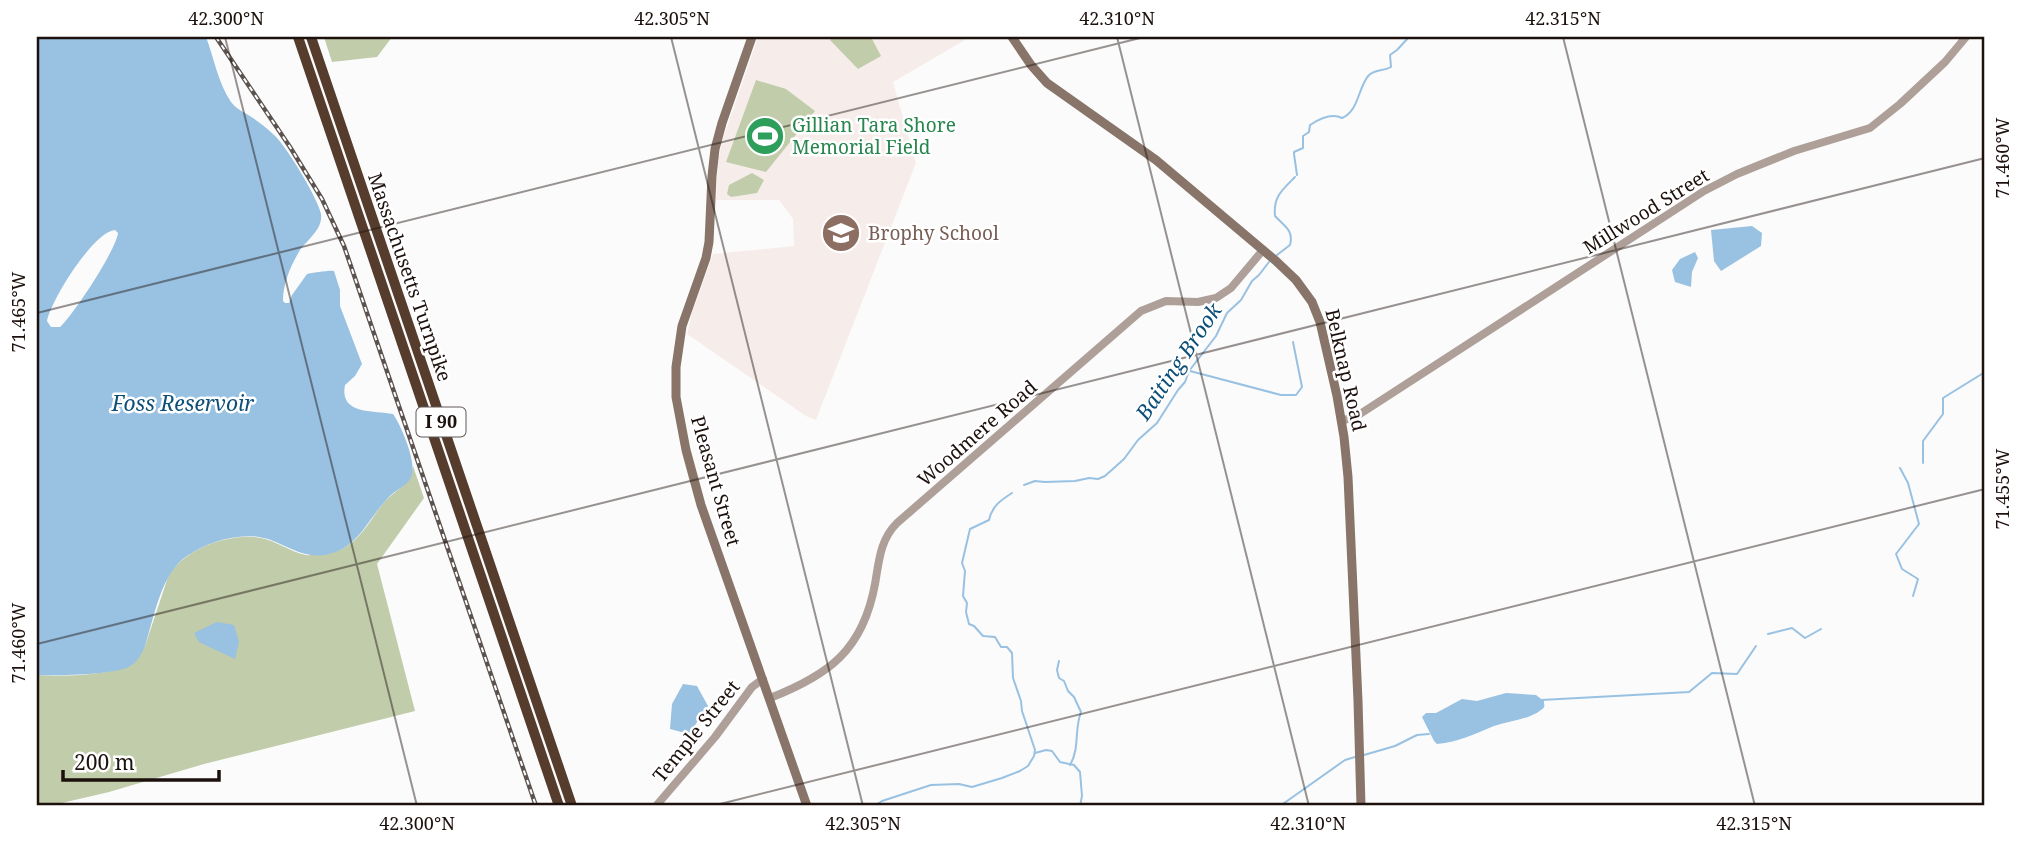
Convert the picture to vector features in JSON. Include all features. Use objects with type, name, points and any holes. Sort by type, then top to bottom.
[{"type":"highway","name":"Massachusetts Turnpike","points":[[298,37],[559,806]]},
{"type":"highway","name":"Massachusetts Turnpike","points":[[311,37],[572,806]]},
{"type":"main road","name":"Pleasant Street","points":[[752,37],[717,141],[709,242],[682,326],[676,357],[675,388],[679,418],[697,494],[807,806]]},
{"type":"main road","name":"Belknap Road","points":[[1012,37],[1047,83],[1156,160],[1263,250],[1300,285],[1315,308],[1342,421],[1348,477],[1361,806]]},
{"type":"street","name":"Millwood Street","points":[[1342,421],[1360,414],[1500,325],[1693,197],[1728,178],[1784,155],[1870,128],[1945,62],[1966,37]]},
{"type":"street","name":"Woodmere Road","points":[[770,698],[818,676],[832,666],[847,649],[863,622],[871,601],[884,541],[897,523],[1136,315],[1161,302],[1198,302],[1216,298],[1231,288],[1263,250]]},
{"type":"street","name":"Temple Street","points":[[656,806],[715,737],[752,687],[763,679]]},
{"type":"shaded area","name":"Brophy School","points":[[758,37],[970,37],[893,82],[916,163],[816,420],[806,416],[687,334],[713,254],[794,246],[793,219],[779,200],[716,200],[722,142]]},
{"type":"green space","points":[[324,37],[392,37],[377,57],[332,62]]},
{"type":"green space","points":[[833,37],[871,37],[881,56],[858,69],[830,40]]},
{"type":"green space","name":"Gillian Tara Shore Memorial Field","points":[[756,80],[786,89],[815,111],[766,172],[726,162]]},
{"type":"green space","points":[[752,173],[764,180],[757,193],[731,197],[727,194],[729,185]]},
{"type":"green space","points":[[413,466],[424,498],[377,564],[415,711],[204,764],[109,792],[49,806],[37,806],[37,675],[84,675],[131,666],[145,646],[168,577],[184,558],[208,545],[222,540],[249,537],[267,539],[306,555],[342,549],[359,535],[386,501],[405,484]]},
{"type":"water","name":"Foss Reservoir","points":[[37,37],[206,37],[219,79],[231,102],[279,140],[319,207],[320,224],[300,250],[291,268],[283,301],[289,303],[307,274],[334,271],[340,290],[340,306],[362,364],[355,376],[345,385],[347,402],[359,409],[393,414],[410,452],[413,468],[411,478],[382,504],[354,540],[336,552],[309,555],[268,539],[248,536],[205,546],[187,556],[171,573],[155,610],[145,646],[132,665],[101,673],[37,675]],"holes":[[[115,230],[118,233],[94,282],[75,309],[60,327],[51,327],[47,321],[50,311],[75,268],[106,233]]]},
{"type":"water","points":[[1752,226],[1762,233],[1761,246],[1721,271],[1714,261],[1711,230]]},
{"type":"water","points":[[1695,252],[1698,258],[1692,272],[1691,287],[1675,282],[1672,270],[1680,259]]},
{"type":"water","points":[[217,622],[234,625],[239,642],[235,659],[199,642],[194,633]]},
{"type":"water","points":[[683,684],[697,686],[708,706],[689,734],[670,729],[672,704]]},
{"type":"water","points":[[1506,693],[1536,695],[1544,701],[1544,707],[1524,718],[1459,740],[1437,744],[1422,717],[1462,699],[1477,701]]},
{"type":"waterway","name":"Baiting Brook","points":[[1297,175],[1294,152],[1303,148],[1303,136],[1309,132],[1310,125],[1326,117],[1342,118],[1348,115],[1365,80],[1374,72],[1391,67],[1390,55],[1409,37]]},
{"type":"waterway","name":"Baiting Brook","points":[[1424,37],[1430,37]]},
{"type":"waterway","name":"Baiting Brook","points":[[1277,255],[1290,245],[1291,236],[1275,216],[1275,204],[1282,190],[1295,177]]},
{"type":"waterway","name":"Baiting Brook","points":[[1024,485],[1035,481],[1098,479],[1124,459],[1138,440],[1157,423],[1185,382],[1189,371],[1216,336],[1227,313],[1241,300],[1252,281],[1269,262]]},
{"type":"waterway","points":[[1190,371],[1281,395],[1296,395],[1302,387],[1293,342]]},
{"type":"waterway","points":[[1923,463],[1923,441],[1943,414],[1943,398],[1985,372]]},
{"type":"waterway","points":[[1900,468],[1908,483],[1919,524],[1896,554],[1902,569],[1918,579],[1913,596]]},
{"type":"waterway","name":"Baiting Brook","points":[[874,806],[931,785],[959,784],[972,787],[1002,778],[1028,766],[1034,756],[1035,750],[1013,678],[1012,653],[1007,647],[1001,647],[995,637],[983,636],[969,624],[967,603],[963,596],[965,571],[962,563],[970,529],[989,520],[995,507],[1012,493]]},
{"type":"waterway","points":[[1768,634],[1792,628],[1805,638],[1821,629]]},
{"type":"waterway","points":[[1541,700],[1689,692],[1712,673],[1737,674],[1756,646]]},
{"type":"waterway","points":[[1059,661],[1059,678],[1064,681],[1081,712],[1075,752],[1070,765]]},
{"type":"waterway","points":[[1364,755],[1395,746],[1417,735],[1429,734]]},
{"type":"waterway","points":[[1035,753],[1052,751],[1060,762],[1074,765],[1080,772],[1080,806]]},
{"type":"waterway","points":[[1280,806],[1345,760],[1355,757]]},
{"type":"railway","points":[[216,37],[322,199],[344,246],[536,806]]},
{"type":"place","name":"Gillian Tara Shore Memorial Field","points":[[765,136]]},
{"type":"place","name":"Brophy School","points":[[841,233]]}]
